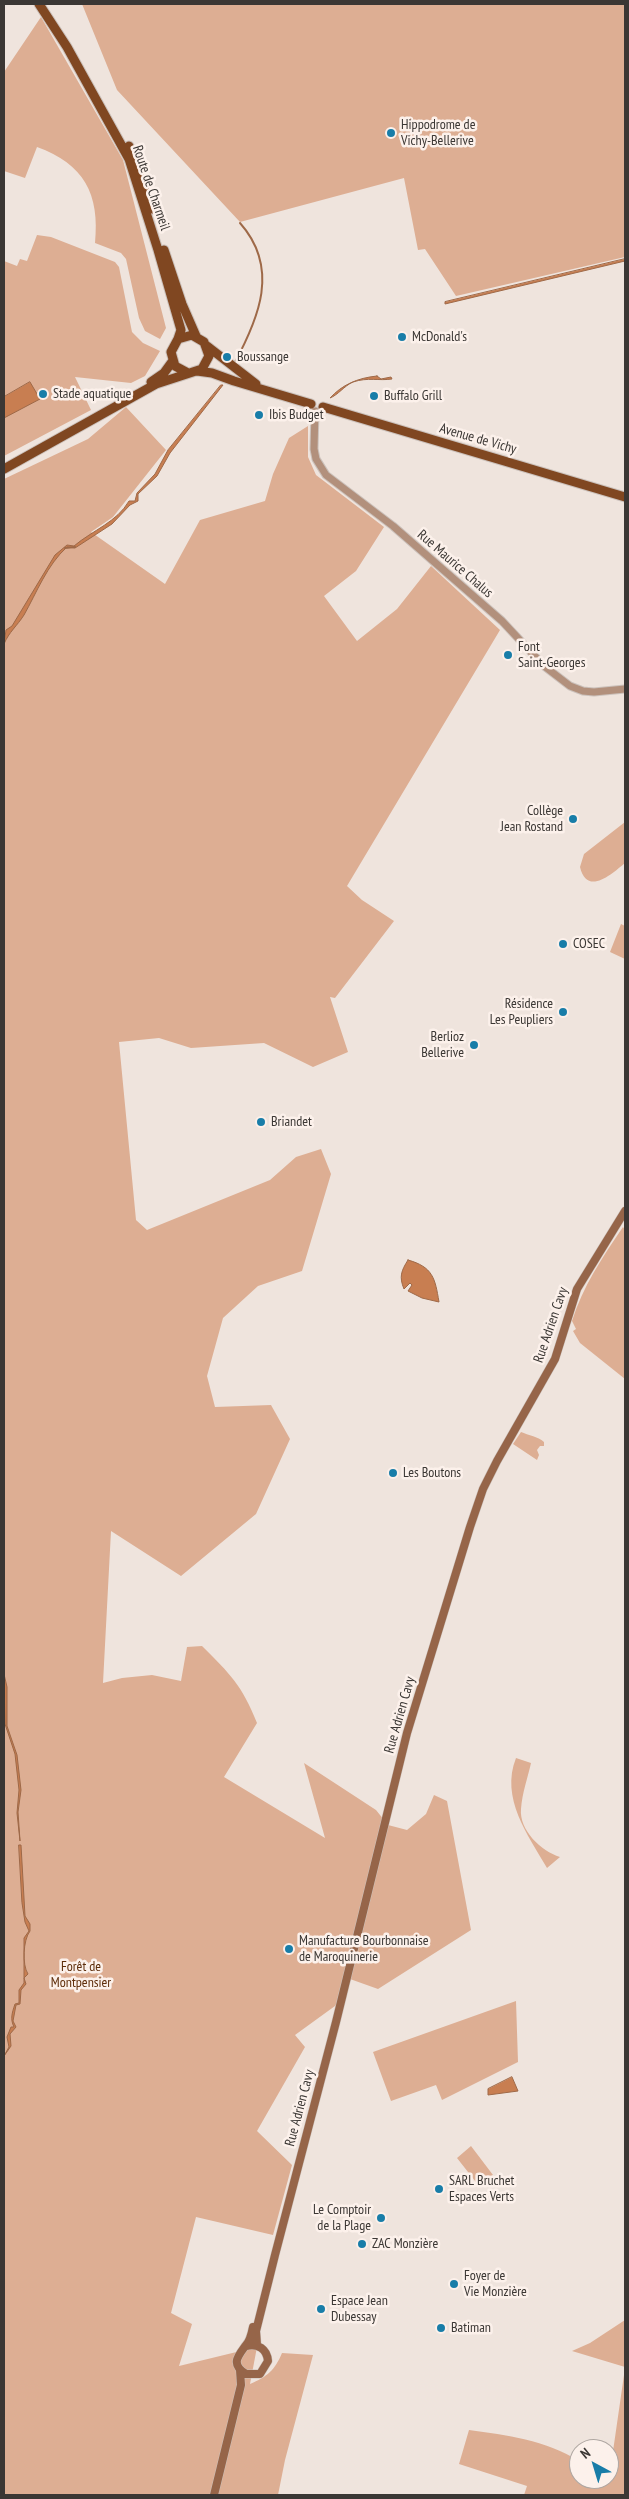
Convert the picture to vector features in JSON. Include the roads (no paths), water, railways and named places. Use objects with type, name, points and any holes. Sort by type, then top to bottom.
[{"type":"main road","name":"Route de Charmeil","points":[[39,4],[67,47],[129,159],[178,321],[180,330],[178,339]]},
{"type":"main road","name":"Route de Charmeil","points":[[46,4],[63,29],[77,58],[135,157],[182,304],[196,336]]},
{"type":"main road","points":[[4,469],[156,384],[198,371],[208,361],[207,346],[196,336],[187,335],[178,339],[172,347],[172,362],[178,369],[188,373]]},
{"type":"main road","name":"Avenue de Vichy","points":[[207,346],[250,381],[270,391]]},
{"type":"main road","points":[[4,462],[155,380],[172,362]]},
{"type":"main road","name":"Avenue de Vichy","points":[[198,371],[212,373],[317,407],[625,497]]},
{"type":"main road","name":"Rue Adrien Cavy","points":[[257,2345],[256,2331],[274,2255],[336,2022],[407,1733],[470,1527],[483,1489],[497,1461],[555,1359],[576,1289],[625,1211]]},
{"type":"main road","name":"Rue Adrien Cavy","points":[[246,2346],[274,2255]]},
{"type":"main road","points":[[214,2495],[241,2385],[238,2355],[246,2346],[257,2345],[265,2351],[268,2361],[260,2374],[250,2376],[241,2385]]},
{"type":"main road","points":[[240,2370],[250,2376]]},
{"type":"street","name":"Rue Maurice Chalus","points":[[317,407],[314,449],[316,459],[326,475],[393,526],[502,621],[534,657],[577,689],[594,692],[625,690]]},
{"type":"waterway","points":[[234,364],[251,329],[257,311],[262,275],[259,258],[252,240],[240,223]]},
{"type":"waterway","points":[[65,548],[75,547]]},
{"type":"place","name":"Hippodrome de Vichy-Bellerive","points":[[391,133]]},
{"type":"place","name":"McDonald's","points":[[402,337]]},
{"type":"place","name":"Boussange","points":[[227,357]]},
{"type":"place","name":"Stade aquatique","points":[[43,394]]},
{"type":"place","name":"Buffalo Grill","points":[[374,396]]},
{"type":"place","name":"Ibis Budget","points":[[259,415]]},
{"type":"place","name":"Font Saint-Georges","points":[[508,655]]},
{"type":"place","name":"Collège Jean Rostand","points":[[573,819]]},
{"type":"place","name":"COSEC","points":[[563,944]]},
{"type":"place","name":"Résidence Les Peupliers","points":[[563,1012]]},
{"type":"place","name":"Berlioz Bellerive","points":[[474,1045]]},
{"type":"place","name":"Briandet","points":[[261,1122]]},
{"type":"place","name":"Les Boutons","points":[[393,1473]]},
{"type":"place","name":"Manufacture Bourbonnaise de Maroquinerie","points":[[289,1949]]},
{"type":"place","name":"SARL Bruchet Espaces Verts","points":[[439,2189]]},
{"type":"place","name":"Le Comptoir de la Plage","points":[[381,2218]]},
{"type":"place","name":"ZAC Monzière","points":[[362,2244]]},
{"type":"place","name":"Foyer de Vie Monzière","points":[[454,2284]]},
{"type":"place","name":"Espace Jean Dubessay","points":[[321,2309]]},
{"type":"place","name":"Batiman","points":[[441,2328]]},
{"type":"park label","name":"Forêt de Montpensier","points":[[81,1975]]}]
